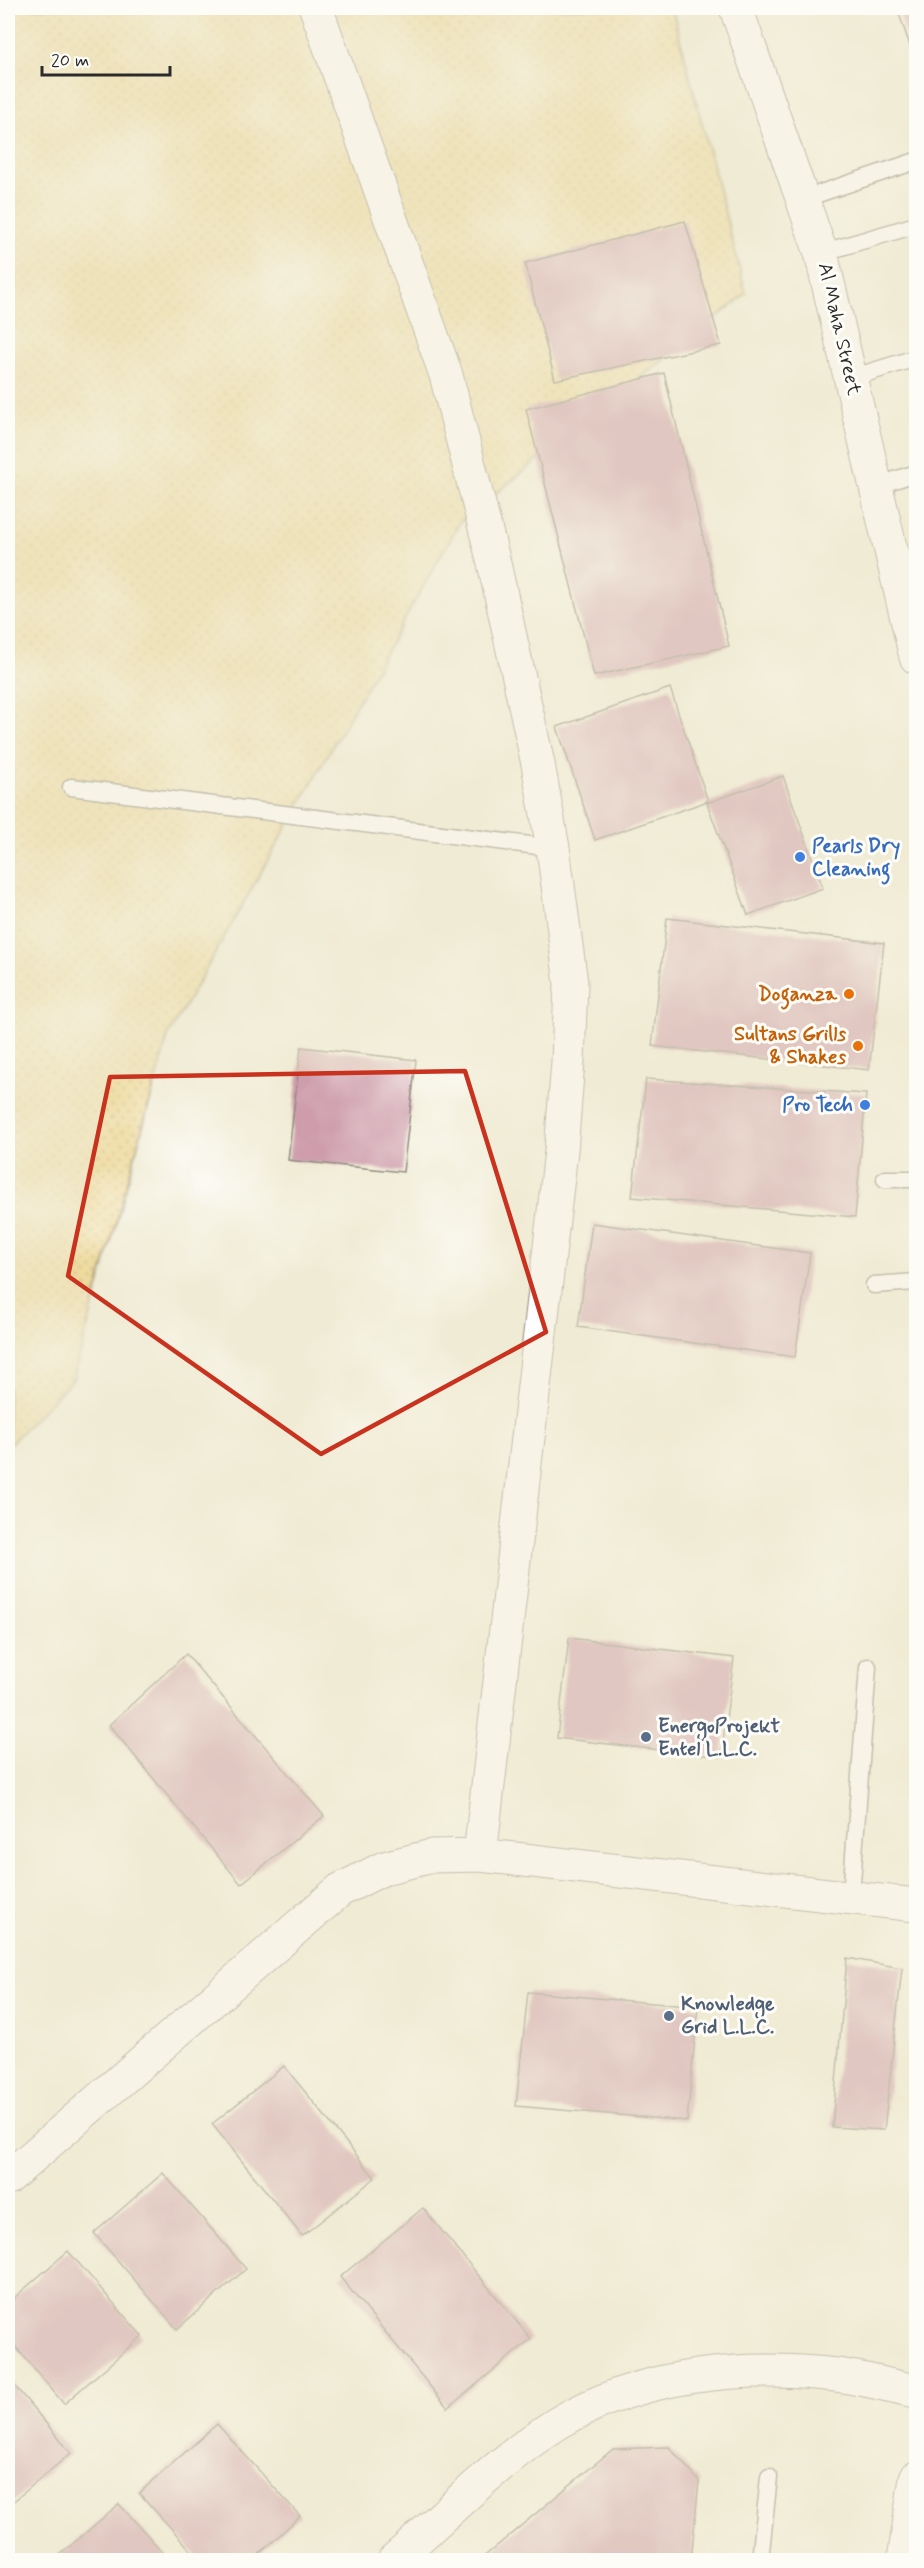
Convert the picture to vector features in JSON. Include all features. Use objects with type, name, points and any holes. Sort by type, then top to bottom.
[{"type":"street","points":[[316,8],[446,375],[496,574],[538,764],[553,848],[571,983],[561,1151],[480,1855]]},
{"type":"street","name":"Al Maha Street","points":[[736,8],[821,252],[876,486],[906,570],[916,657]]},
{"type":"street","points":[[8,2178],[340,1890],[384,1868],[432,1856],[480,1855],[916,1905]]},
{"type":"street","points":[[394,2560],[506,2462],[558,2423],[617,2395],[680,2378],[792,2371],[838,2375],[916,2391]]},
{"type":"street","points":[[904,2560],[916,2478]]},
{"type":"lane","points":[[803,199],[916,161]]},
{"type":"lane","points":[[821,252],[916,225]]},
{"type":"lane","points":[[851,378],[916,358]]},
{"type":"lane","points":[[876,486],[916,473]]},
{"type":"lane","points":[[71,787],[553,848]]},
{"type":"lane","points":[[885,1179],[916,1179]]},
{"type":"lane","points":[[874,1285],[916,1282]]},
{"type":"lane","points":[[851,1896],[868,1667]]},
{"type":"lane","points":[[760,2560],[769,2477]]},
{"type":"highlighted area","points":[[465,1071],[546,1332],[321,1454],[68,1276],[110,1077]]},
{"type":"sand","points":[[8,8],[672,8],[746,294],[460,522],[168,1036],[73,1379],[8,1446]]},
{"type":"building","points":[[897,8],[916,8],[916,63]]},
{"type":"building","points":[[685,221],[721,345],[555,380],[525,263]]},
{"type":"building","points":[[664,373],[729,646],[594,676],[526,409]]},
{"type":"building","points":[[670,688],[708,801],[595,840],[557,727]]},
{"type":"building","points":[[783,776],[823,888],[748,915],[707,803]]},
{"type":"building","points":[[667,918],[884,943],[869,1070],[652,1046]]},
{"type":"building","points":[[301,1047],[416,1060],[403,1172],[288,1160]]},
{"type":"building","points":[[646,1079],[866,1094],[855,1217],[632,1197]]},
{"type":"building","points":[[592,1223],[810,1253],[795,1357],[578,1327]]},
{"type":"building","points":[[569,1638],[734,1658],[721,1757],[557,1738]]},
{"type":"building","points":[[186,1654],[324,1816],[241,1884],[109,1725]]},
{"type":"building","points":[[847,1958],[902,1968],[884,2130],[832,2127]]},
{"type":"building","points":[[528,1992],[698,2007],[687,2121],[516,2106]]},
{"type":"building","points":[[284,2066],[375,2178],[302,2236],[212,2124]]},
{"type":"building","points":[[163,2173],[246,2269],[177,2329],[94,2233]]},
{"type":"building","points":[[423,2208],[531,2339],[448,2408],[340,2277]]},
{"type":"building","points":[[68,2251],[142,2336],[64,2404],[8,2338],[8,2303]]},
{"type":"building","points":[[8,2378],[71,2453],[8,2506]]},
{"type":"building","points":[[217,2424],[300,2516],[253,2560],[200,2560],[139,2493]]},
{"type":"building","points":[[669,2447],[699,2481],[691,2560],[480,2560],[613,2449]]},
{"type":"building","points":[[119,2504],[170,2560],[54,2560]]},
{"type":"place","name":"Pearls Dry Cleaning","points":[[800,857]]},
{"type":"place","name":"Doganza","points":[[849,994]]},
{"type":"place","name":"Sultans Grills & Shakes","points":[[858,1046]]},
{"type":"place","name":"Pro Tech","points":[[865,1105]]},
{"type":"place","name":"EnergoProjekt Entel L.L.C.","points":[[646,1737]]},
{"type":"place","name":"Knowledge Grid L.L.C.","points":[[669,2016]]}]
